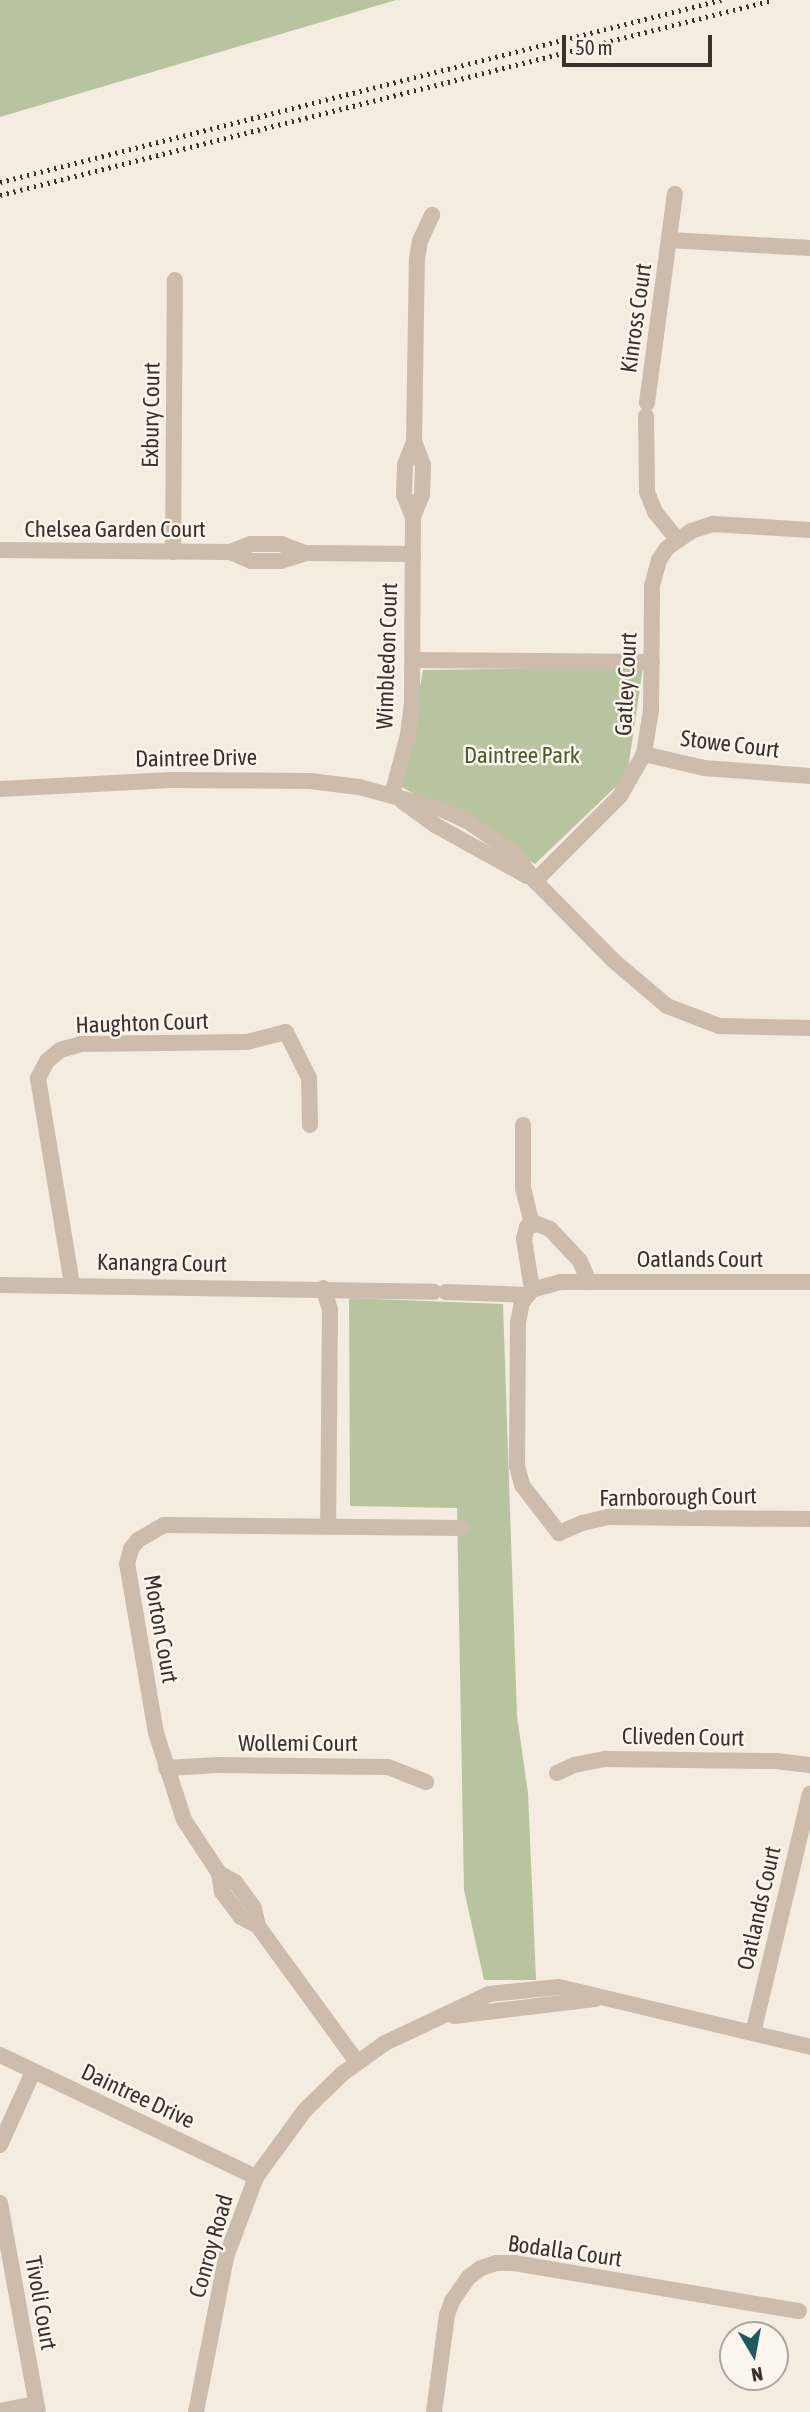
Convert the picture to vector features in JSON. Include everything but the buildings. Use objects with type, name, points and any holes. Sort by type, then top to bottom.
[{"type":"street","name":"Kinross Court","points":[[675,194],[647,410],[647,492],[655,512],[677,539]]},
{"type":"street","name":"Wimbledon Court","points":[[393,795],[411,718],[413,517],[422,495],[422,465],[414,442],[417,259],[420,241],[432,215]]},
{"type":"street","name":"Kinross Court","points":[[670,240],[810,248]]},
{"type":"street","name":"Exbury Court","points":[[173,552],[175,280]]},
{"type":"street","points":[[677,539],[713,524],[810,530]]},
{"type":"street","name":"Gatley Court","points":[[535,881],[620,796],[644,754],[650,727],[655,572],[667,548],[677,539]]},
{"type":"street","name":"Chelsea Garden Court","points":[[0,550],[230,552],[251,544],[281,544],[305,553],[413,554]]},
{"type":"street","points":[[413,660],[652,662]]},
{"type":"street","name":"Stowe Court","points":[[644,754],[704,768],[810,776]]},
{"type":"street","name":"Daintree Drive","points":[[0,789],[171,780],[274,780],[336,783],[442,809],[467,821],[514,853],[535,881],[635,982],[667,1006],[719,1026],[810,1028]]},
{"type":"street","name":"Haughton Court","points":[[72,1284],[38,1078],[47,1061],[60,1050],[81,1044],[247,1042],[286,1031],[309,1078],[310,1125]]},
{"type":"street","points":[[523,1125],[523,1188],[531,1225]]},
{"type":"street","points":[[529,1292],[523,1250],[525,1232],[531,1225],[544,1225],[550,1229],[580,1261],[589,1282]]},
{"type":"street","name":"Oatlands Court","points":[[440,1292],[529,1292],[548,1283],[810,1282]]},
{"type":"street","name":"Kanangra Court","points":[[0,1284],[440,1292]]},
{"type":"street","points":[[323,1288],[330,1309],[328,1526]]},
{"type":"street","name":"Farnborough Court","points":[[529,1292],[519,1309],[518,1322],[517,1466],[522,1485],[559,1533],[582,1522],[608,1517],[810,1519]]},
{"type":"street","name":"Morton Court","points":[[357,2062],[258,1926],[254,1908],[235,1882],[219,1873],[184,1820],[166,1768],[127,1564],[131,1549],[148,1532],[164,1525],[462,1528]]},
{"type":"street","name":"Cliveden Court","points":[[557,1773],[574,1765],[606,1759],[776,1761],[810,1765]]},
{"type":"street","name":"Wollemi Court","points":[[166,1768],[219,1765],[378,1767],[402,1771],[426,1782]]},
{"type":"street","name":"Oatlands Court","points":[[753,2033],[810,1794]]},
{"type":"street","name":"Conroy Road","points":[[195,2412],[226,2257],[257,2177],[305,2110],[357,2062],[404,2034],[489,1994],[559,1987],[810,2047]]},
{"type":"street","name":"Daintree Drive","points":[[0,2055],[257,2177]]},
{"type":"street","points":[[0,2145],[33,2072]]},
{"type":"street","name":"Tivoli Court","points":[[0,2203],[37,2408]]},
{"type":"street","name":"Bodalla Court","points":[[434,2412],[452,2301],[469,2277],[481,2268],[496,2263],[514,2263],[799,2311]]},
{"type":"street","points":[[0,2411],[37,2408]]},
{"type":"green space","points":[[0,0],[396,0],[0,117]]},
{"type":"green space","name":"Daintree Park","points":[[643,667],[627,776],[535,864],[402,787],[423,670]]},
{"type":"green space","points":[[349,1298],[503,1304],[517,1716],[528,1793],[536,1980],[484,1980],[464,1890],[457,1508],[350,1506]]},
{"type":"railway","points":[[0,182],[721,0]]},
{"type":"railway","points":[[0,195],[773,0]]}]
